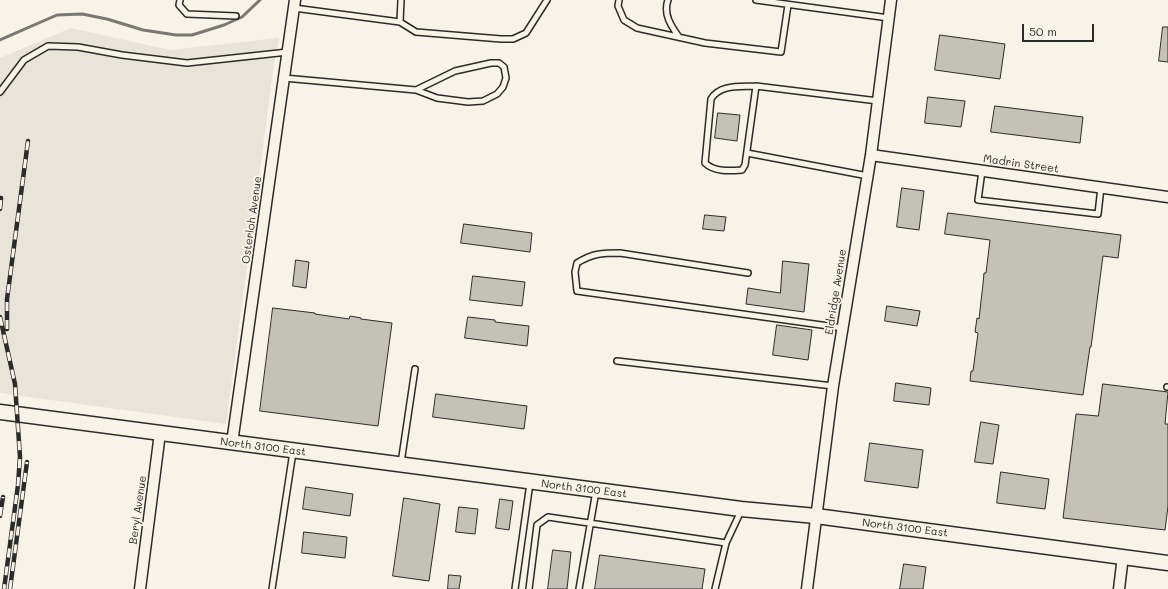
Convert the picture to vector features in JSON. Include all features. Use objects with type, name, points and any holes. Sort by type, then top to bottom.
[{"type":"main road","name":"North 3100 East","points":[[0,412],[742,510],[816,516],[1168,563]]},
{"type":"street","name":"Eldridge Avenue","points":[[807,589],[833,386],[868,176],[891,0]]},
{"type":"street","name":"Osterloh Avenue","points":[[232,443],[295,4]]},
{"type":"street","name":"Madrin Street","points":[[871,155],[1168,197]]},
{"type":"street","name":"Beryl Avenue","points":[[140,589],[160,433]]},
{"type":"street","points":[[1118,589],[1123,556]]},
{"type":"lane","points":[[180,0],[179,5],[187,14],[236,16]]},
{"type":"lane","points":[[400,22],[401,0]]},
{"type":"lane","points":[[295,4],[400,22],[416,32],[501,40],[513,39],[526,33],[547,0]]},
{"type":"lane","points":[[619,0],[618,6],[624,20],[637,28],[705,43],[781,52],[788,5]]},
{"type":"lane","points":[[668,0],[667,16],[679,37]]},
{"type":"lane","points":[[756,0],[889,18]]},
{"type":"lane","points":[[0,92],[24,60],[48,46],[78,47],[122,55],[187,63],[288,52]]},
{"type":"lane","points":[[284,78],[416,90],[437,98],[468,102],[483,101],[497,94],[503,87],[506,78],[504,67],[499,63],[491,63],[455,72],[416,90]]},
{"type":"lane","points":[[756,86],[746,165],[742,170],[732,171],[710,168],[705,163],[711,99],[714,94],[722,88],[756,86],[878,101]]},
{"type":"lane","points":[[747,153],[868,176]]},
{"type":"lane","points":[[982,171],[978,200],[1098,214],[1101,188]]},
{"type":"lane","points":[[748,273],[620,253],[600,253],[587,256],[577,263],[575,272],[577,291],[843,328]]},
{"type":"lane","points":[[617,361],[833,386]]},
{"type":"lane","points":[[400,465],[415,369]]},
{"type":"lane","points":[[272,589],[294,451]]},
{"type":"lane","points":[[515,589],[530,482]]},
{"type":"lane","points":[[579,589],[596,490]]},
{"type":"lane","points":[[715,589],[726,543],[742,510]]},
{"type":"lane","points":[[529,589],[537,525],[548,517],[726,543]]},
{"type":"shaded area","points":[[71,28],[170,50],[279,38],[274,64],[226,424],[0,393],[0,58]]},
{"type":"building","points":[[1163,27],[1168,27],[1168,62],[1159,61]]},
{"type":"building","points":[[940,35],[1005,44],[1000,79],[935,70]]},
{"type":"building","points":[[928,97],[965,101],[961,127],[925,123]]},
{"type":"building","points":[[995,106],[1083,117],[1080,143],[991,132]]},
{"type":"building","points":[[718,113],[740,115],[737,141],[715,138]]},
{"type":"building","points":[[902,188],[924,191],[919,230],[897,227]]},
{"type":"building","points":[[948,213],[1121,235],[1118,258],[1103,256],[1083,395],[970,381],[971,371],[973,371],[978,333],[975,332],[977,318],[979,319],[984,273],[986,273],[990,240],[945,234]]},
{"type":"building","points":[[705,215],[726,217],[724,231],[703,229]]},
{"type":"building","points":[[464,224],[532,233],[530,252],[461,243]]},
{"type":"building","points":[[296,260],[309,262],[306,288],[293,286]]},
{"type":"building","points":[[783,261],[809,264],[804,312],[746,304],[748,288],[780,293]]},
{"type":"building","points":[[473,276],[525,282],[522,306],[470,300]]},
{"type":"building","points":[[887,306],[920,311],[917,326],[885,321]]},
{"type":"building","points":[[273,308],[349,319],[350,316],[392,323],[378,426],[260,411]]},
{"type":"building","points":[[468,317],[529,326],[527,346],[465,338]]},
{"type":"building","points":[[777,325],[812,330],[808,360],[773,355]]},
{"type":"building","points":[[896,383],[931,388],[929,405],[894,401]]},
{"type":"building","points":[[1103,384],[1168,392],[1165,424],[1168,424],[1168,506],[1165,530],[1063,518],[1076,414],[1098,416]]},
{"type":"building","points":[[436,394],[527,406],[524,429],[433,417]]},
{"type":"building","points":[[981,422],[999,425],[993,464],[975,462]]},
{"type":"building","points":[[870,443],[923,450],[918,488],[865,481]]},
{"type":"building","points":[[1001,472],[1049,479],[1045,509],[997,503]]},
{"type":"building","points":[[306,487],[353,494],[350,516],[303,509]]},
{"type":"building","points":[[404,498],[440,504],[429,581],[393,576]]},
{"type":"building","points":[[500,499],[513,501],[509,530],[496,528]]},
{"type":"building","points":[[459,507],[478,509],[475,534],[456,532]]},
{"type":"building","points":[[304,532],[347,537],[345,558],[302,553]]},
{"type":"building","points":[[553,550],[571,552],[567,589],[548,589]]},
{"type":"building","points":[[600,555],[705,569],[702,589],[595,589]]},
{"type":"building","points":[[904,564],[926,567],[923,589],[900,589]]},
{"type":"building","points":[[449,575],[461,576],[459,589],[448,589]]},
{"type":"waterway","points":[[0,40],[57,15],[82,14],[107,19],[143,30],[176,35],[192,35],[224,25],[242,17],[260,0]]},
{"type":"railway","points":[[7,329],[7,299],[28,141]]},
{"type":"railway","points":[[0,209],[1,198]]},
{"type":"railway","points":[[0,317],[15,384],[20,457],[18,485],[4,589]]},
{"type":"railway","points":[[10,589],[27,462]]},
{"type":"railway","points":[[0,516],[3,497]]}]
